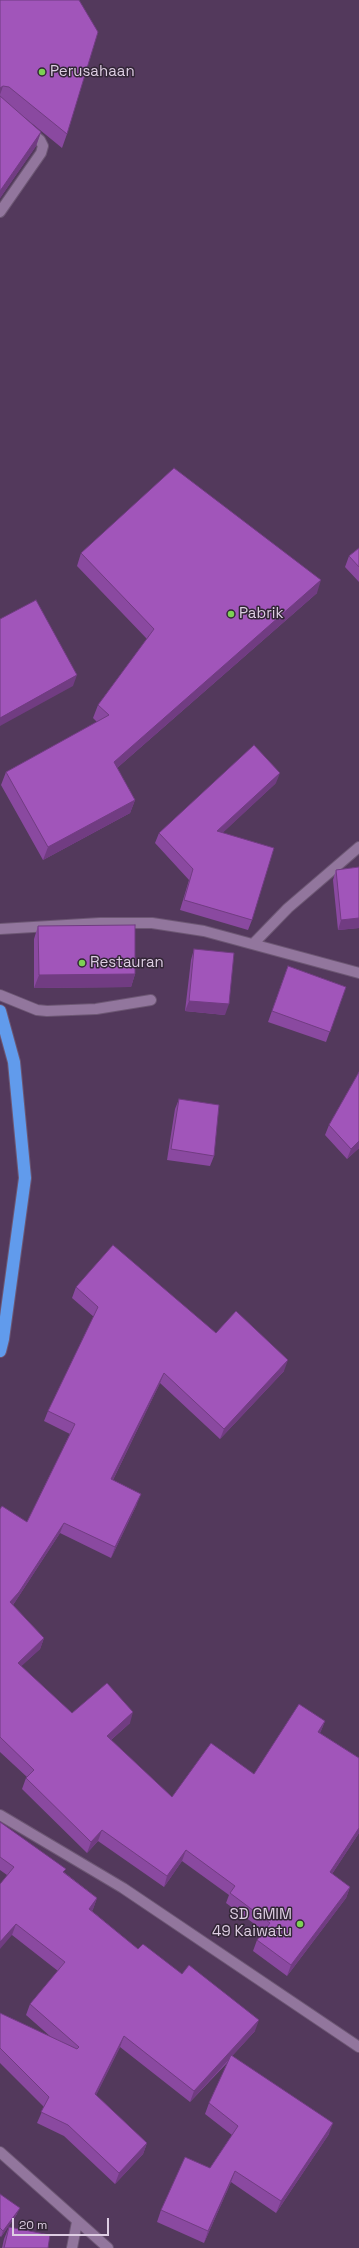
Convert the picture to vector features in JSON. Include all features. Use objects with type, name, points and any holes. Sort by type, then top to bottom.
[{"type":"highway","points":[[0,1011],[14,1062],[25,1178],[3,1339],[0,1351]]},
{"type":"street","points":[[0,212],[41,152],[43,146],[40,140],[23,126]]},
{"type":"street","points":[[254,943],[288,908],[359,847]]},
{"type":"street","points":[[0,929],[100,923],[152,923],[204,931],[254,943],[359,973]]},
{"type":"street","points":[[0,995],[38,1010],[46,1011],[96,1009],[151,1000]]},
{"type":"street","points":[[0,1815],[123,1888],[359,2047]]},
{"type":"street","points":[[0,2152],[108,2248]]},
{"type":"street","points":[[72,2248],[77,2222]]},
{"type":"building","name":"Perusahaan","points":[[0,0],[79,0],[98,32],[67,134],[9,87],[3,86],[0,88]]},
{"type":"building","points":[[0,96],[41,132],[0,191]]},
{"type":"building","name":"Pabrik","points":[[174,468],[321,580],[114,762],[135,800],[48,847],[6,772],[109,715],[98,705],[154,629],[81,553]]},
{"type":"building","points":[[359,548],[359,567],[349,556]]},
{"type":"building","points":[[36,600],[77,675],[0,718],[0,619]]},
{"type":"building","points":[[254,745],[280,773],[217,831],[274,848],[252,920],[184,900],[193,869],[159,833]]},
{"type":"building","points":[[359,867],[359,918],[341,920],[336,870]]},
{"type":"building","name":"Restauran","points":[[135,925],[135,974],[39,975],[38,926]]},
{"type":"building","points":[[194,949],[234,953],[229,1004],[189,1001]]},
{"type":"building","points":[[288,966],[346,987],[330,1032],[272,1011]]},
{"type":"building","points":[[359,1072],[359,1141],[351,1149],[329,1125]]},
{"type":"building","points":[[179,1099],[219,1105],[214,1156],[171,1149]]},
{"type":"building","points":[[113,1245],[216,1333],[236,1311],[288,1360],[224,1429],[164,1373],[111,1479],[141,1494],[115,1547],[64,1523],[19,1592],[10,1602],[44,1638],[18,1663],[72,1713],[107,1683],[133,1712],[107,1736],[172,1797],[211,1743],[254,1774],[299,1704],[325,1721],[318,1732],[359,1758],[359,1828],[330,1872],[350,1887],[291,1965],[257,1940],[270,1923],[230,1893],[235,1886],[186,1850],[167,1876],[102,1830],[91,1842],[26,1778],[34,1770],[0,1737],[0,1509],[2,1506],[27,1522],[75,1424],[48,1411],[98,1307],[76,1287]]},
{"type":"building","points":[[0,1822],[66,1869],[63,1872],[97,1898],[89,1909],[138,1949],[143,1944],[182,1974],[189,1965],[259,2020],[194,2091],[124,2036],[95,2094],[147,2143],[119,2173],[68,2125],[41,2112],[49,2097],[0,2048],[0,2013],[77,2049],[79,2047],[30,2004],[65,1962],[16,1924],[0,1942],[0,1884],[14,1867],[0,1857]]},
{"type":"building","points":[[231,2055],[333,2123],[281,2201],[235,2171],[208,2231],[161,2210],[185,2157],[210,2168],[238,2126],[209,2103]]},
{"type":"building","points":[[0,2194],[20,2208],[3,2231],[0,2228]]},
{"type":"building","points":[[9,2227],[50,2235],[48,2248],[4,2248]]},
{"type":"place","name":"Perusahaan","points":[[42,72]]},
{"type":"place","name":"Pabrik","points":[[231,614]]},
{"type":"place","name":"Restauran","points":[[82,963]]},
{"type":"place","name":"SD GMIM 49 Kaiwatu","points":[[300,1924]]}]
